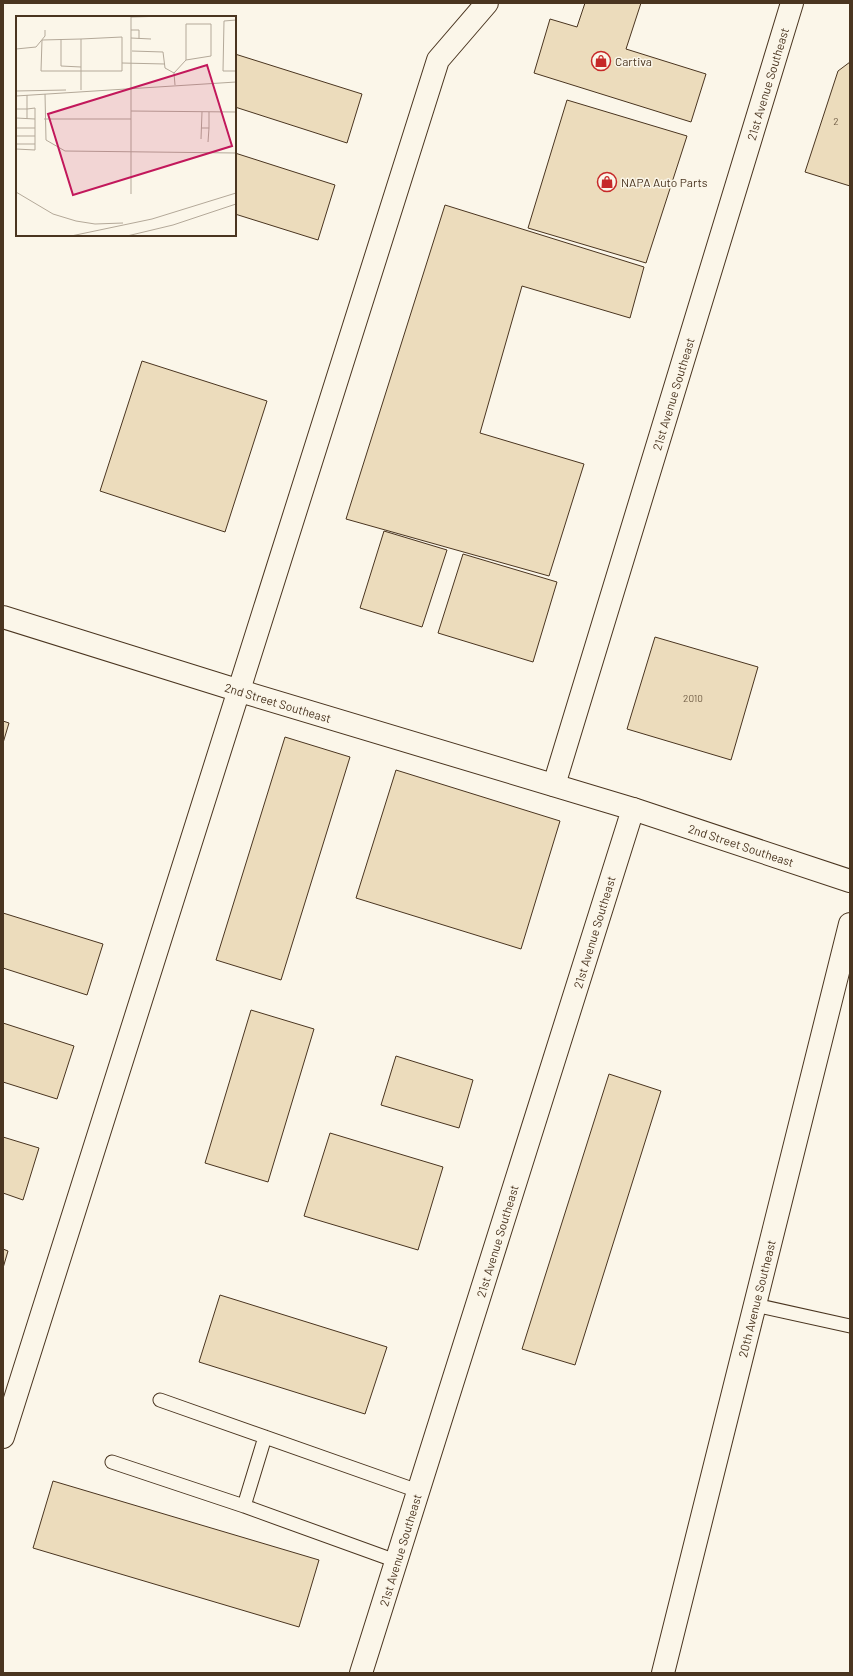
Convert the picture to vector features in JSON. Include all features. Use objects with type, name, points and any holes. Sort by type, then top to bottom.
[{"type":"street","points":[[3,1437],[240,691],[438,60],[487,3]]},
{"type":"street","name":"21st Avenue Southeast","points":[[554,785],[792,3]]},
{"type":"street","name":"2nd Street Southeast","points":[[3,617],[240,691],[633,809],[850,881]]},
{"type":"street","name":"21st Avenue Southeast","points":[[361,1673],[633,809]]},
{"type":"street","name":"20th Avenue Southeast","points":[[664,1673],[850,924]]},
{"type":"lane","points":[[755,1305],[850,1326]]},
{"type":"lane","points":[[160,1400],[418,1491]]},
{"type":"lane","points":[[244,1506],[265,1437]]},
{"type":"lane","points":[[112,1462],[244,1506],[396,1561]]},
{"type":"building","name":"Cartiva","points":[[585,3],[641,3],[626,49],[706,74],[691,122],[534,73],[550,19],[577,27]]},
{"type":"building","points":[[236,54],[362,94],[347,143],[236,107]]},
{"type":"building","points":[[850,62],[850,186],[805,172],[838,71]]},
{"type":"building","name":"NAPA Auto Parts","points":[[567,100],[687,136],[646,263],[528,228]]},
{"type":"building","points":[[236,153],[335,185],[318,240],[236,214]]},
{"type":"building","points":[[445,205],[644,267],[630,318],[522,286],[480,433],[584,464],[549,576],[346,519]]},
{"type":"building","points":[[142,361],[267,401],[225,532],[100,491]]},
{"type":"building","points":[[384,531],[447,550],[422,627],[360,608]]},
{"type":"building","points":[[463,554],[557,582],[533,662],[438,633]]},
{"type":"building","points":[[655,637],[758,667],[731,760],[627,729]]},
{"type":"building","points":[[3,721],[9,723],[3,743]]},
{"type":"building","points":[[285,737],[350,757],[281,980],[216,960]]},
{"type":"building","points":[[396,770],[560,821],[521,949],[356,898]]},
{"type":"building","points":[[3,913],[103,944],[87,995],[3,968]]},
{"type":"building","points":[[251,1010],[314,1029],[268,1182],[205,1163]]},
{"type":"building","points":[[3,1023],[74,1046],[57,1099],[3,1082]]},
{"type":"building","points":[[396,1056],[473,1080],[459,1128],[381,1105]]},
{"type":"building","points":[[609,1074],[661,1091],[575,1365],[522,1349]]},
{"type":"building","points":[[330,1133],[443,1167],[418,1250],[304,1216]]},
{"type":"building","points":[[3,1137],[39,1148],[23,1200],[3,1193]]},
{"type":"building","points":[[3,1249],[8,1251],[3,1268]]},
{"type":"building","points":[[220,1295],[387,1347],[365,1414],[199,1362]]},
{"type":"building","points":[[53,1481],[319,1560],[299,1627],[33,1548]]},
{"type":"place","name":"Cartiva","points":[[601,61]]},
{"type":"place","name":"NAPA Auto Parts","points":[[607,182]]}]
